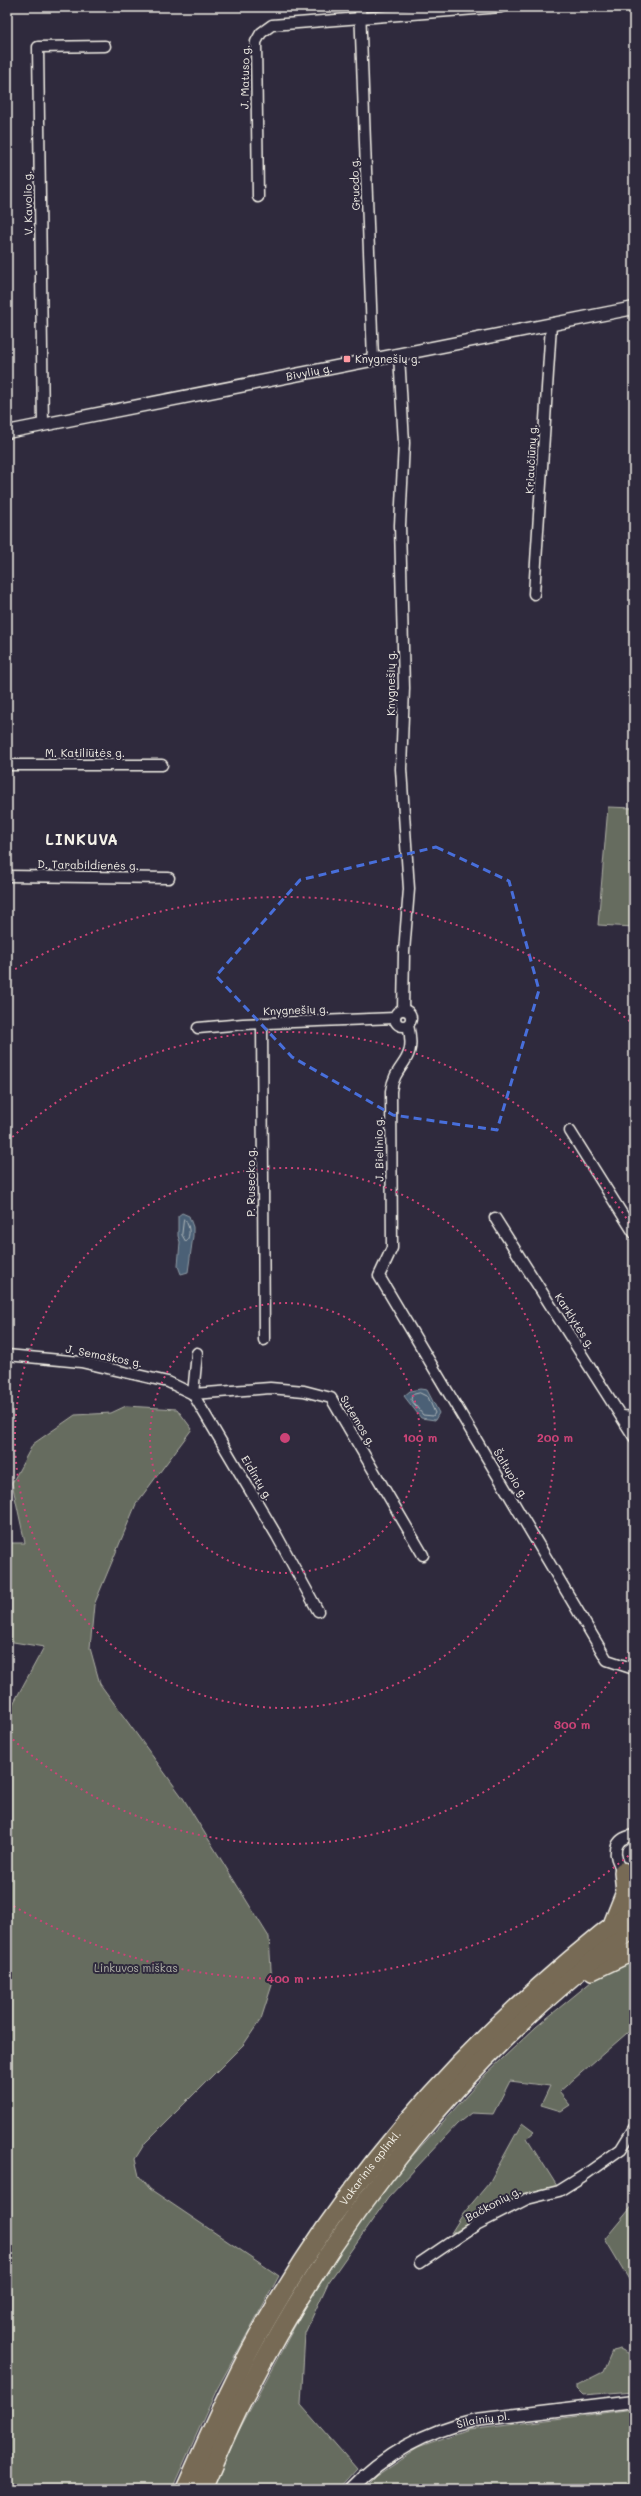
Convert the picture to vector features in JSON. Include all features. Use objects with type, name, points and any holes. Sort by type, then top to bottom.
[{"type":"highway","points":[[612,1924],[625,1892],[628,1874]]},
{"type":"highway","name":"Vakarinis aplinkl.","points":[[185,2489],[231,2387],[274,2308],[321,2233],[371,2163],[421,2104],[474,2046],[537,1987],[612,1924],[634,1908]]},
{"type":"highway","name":"Vakarinis aplinkl.","points":[[203,2489],[245,2395],[288,2318],[334,2243],[383,2176],[412,2140],[487,2057],[568,1982],[634,1929]]},
{"type":"highway","points":[[568,1982],[634,1951]]},
{"type":"street","name":"Gruodo g.","points":[[360,7],[362,20],[373,360]]},
{"type":"street","name":"J. Matuso g.","points":[[258,197],[256,42],[261,33],[272,26],[362,20],[501,7]]},
{"type":"street","name":"V. Kavolio g.","points":[[43,425],[38,48],[105,46]]},
{"type":"street","name":"Bivylių g.","points":[[7,432],[634,308]]},
{"type":"street","name":"Kriaučiūnų g.","points":[[534,594],[551,325]]},
{"type":"street","name":"Knygnešių g.","points":[[399,355],[404,443],[400,525],[404,688],[401,770],[408,888],[404,952],[403,1010],[408,1012],[411,1017],[408,1025]]},
{"type":"street","name":"M. Katiliūtės g.","points":[[7,765],[162,765]]},
{"type":"street","name":"D. Tarabildienės g.","points":[[7,876],[169,878]]},
{"type":"street","points":[[403,1010],[398,1013],[395,1018],[401,1026],[408,1025]]},
{"type":"street","name":"Knygnešių g.","points":[[198,1028],[262,1023],[395,1018]]},
{"type":"street","name":"P. Rusecko g.","points":[[262,1023],[264,1340]]},
{"type":"street","name":"J. Bielinio g.","points":[[379,1276],[392,1248],[391,1091],[392,1081],[410,1053],[408,1025]]},
{"type":"street","points":[[570,1131],[634,1233]]},
{"type":"street","name":"Karklytės g.","points":[[495,1218],[634,1437]]},
{"type":"street","name":"Šaltupio g.","points":[[379,1276],[607,1660],[634,1669]]},
{"type":"street","points":[[193,1394],[197,1353]]},
{"type":"street","name":"J. Semaškos g.","points":[[7,1355],[81,1362],[168,1382],[193,1394]]},
{"type":"street","name":"Sutemos g.","points":[[193,1394],[270,1388],[304,1391],[331,1398],[423,1555]]},
{"type":"street","name":"Eidintų g.","points":[[193,1394],[278,1536],[318,1611]]},
{"type":"street","points":[[622,1416],[634,1417]]},
{"type":"street","points":[[628,1874],[615,1855],[615,1847],[619,1841],[634,1835]]},
{"type":"street","name":"Bačkonių g.","points":[[420,2263],[476,2226],[527,2199],[559,2191],[584,2176],[621,2149],[634,2128]]},
{"type":"street","name":"Šilainių pl.","points":[[351,2489],[399,2450],[424,2436],[450,2426],[475,2420],[634,2401]]},
{"type":"highlighted area","points":[[436,847],[509,881],[539,990],[497,1130],[393,1115],[292,1057],[216,976],[300,880]]},
{"type":"green space","points":[[608,807],[634,808],[634,927],[598,925]]},
{"type":"green space","name":"Linkuvos miškas","points":[[126,1406],[177,1409],[192,1429],[136,1504],[94,1605],[90,1648],[100,1684],[183,1798],[269,1937],[272,1985],[261,2019],[244,2044],[145,2143],[135,2159],[139,2176],[150,2189],[279,2276],[217,2389],[172,2489],[7,2489],[7,1715],[44,1647],[7,1641],[7,1543],[25,1543],[12,1483],[33,1444],[75,1415],[111,1413]]},
{"type":"green space","points":[[634,1957],[634,2027],[559,2092],[570,2105],[561,2111],[541,2105],[550,2086],[510,2081],[493,2114],[471,2113],[457,2124],[388,2198],[328,2283],[305,2333],[301,2405],[357,2469],[339,2489],[213,2489],[237,2434],[311,2296],[353,2232],[390,2181],[486,2074],[536,2027],[608,1968]]},
{"type":"green space","points":[[522,2123],[534,2132],[527,2138],[557,2186],[514,2199],[451,2233],[463,2214],[489,2183]]},
{"type":"green space","points":[[634,2204],[634,2288],[605,2239]]},
{"type":"green space","points":[[620,2349],[634,2356],[634,2391],[583,2395],[577,2389],[577,2385],[603,2372],[612,2351]]},
{"type":"green space","points":[[634,2409],[634,2489],[363,2489],[376,2476],[418,2448],[469,2430]]},
{"type":"water","points":[[182,1213],[189,1216],[193,1227],[193,1236],[188,1272],[181,1274],[178,1266],[180,1242],[178,1236],[178,1216]]},
{"type":"water","points":[[420,1389],[427,1390],[439,1413],[435,1420],[421,1418],[404,1396],[410,1391]]},
{"type":"place","name":"Knygnešių g.","points":[[347,359]]},
{"type":"district","name":"LINKUVA","points":[[82,840]]}]
